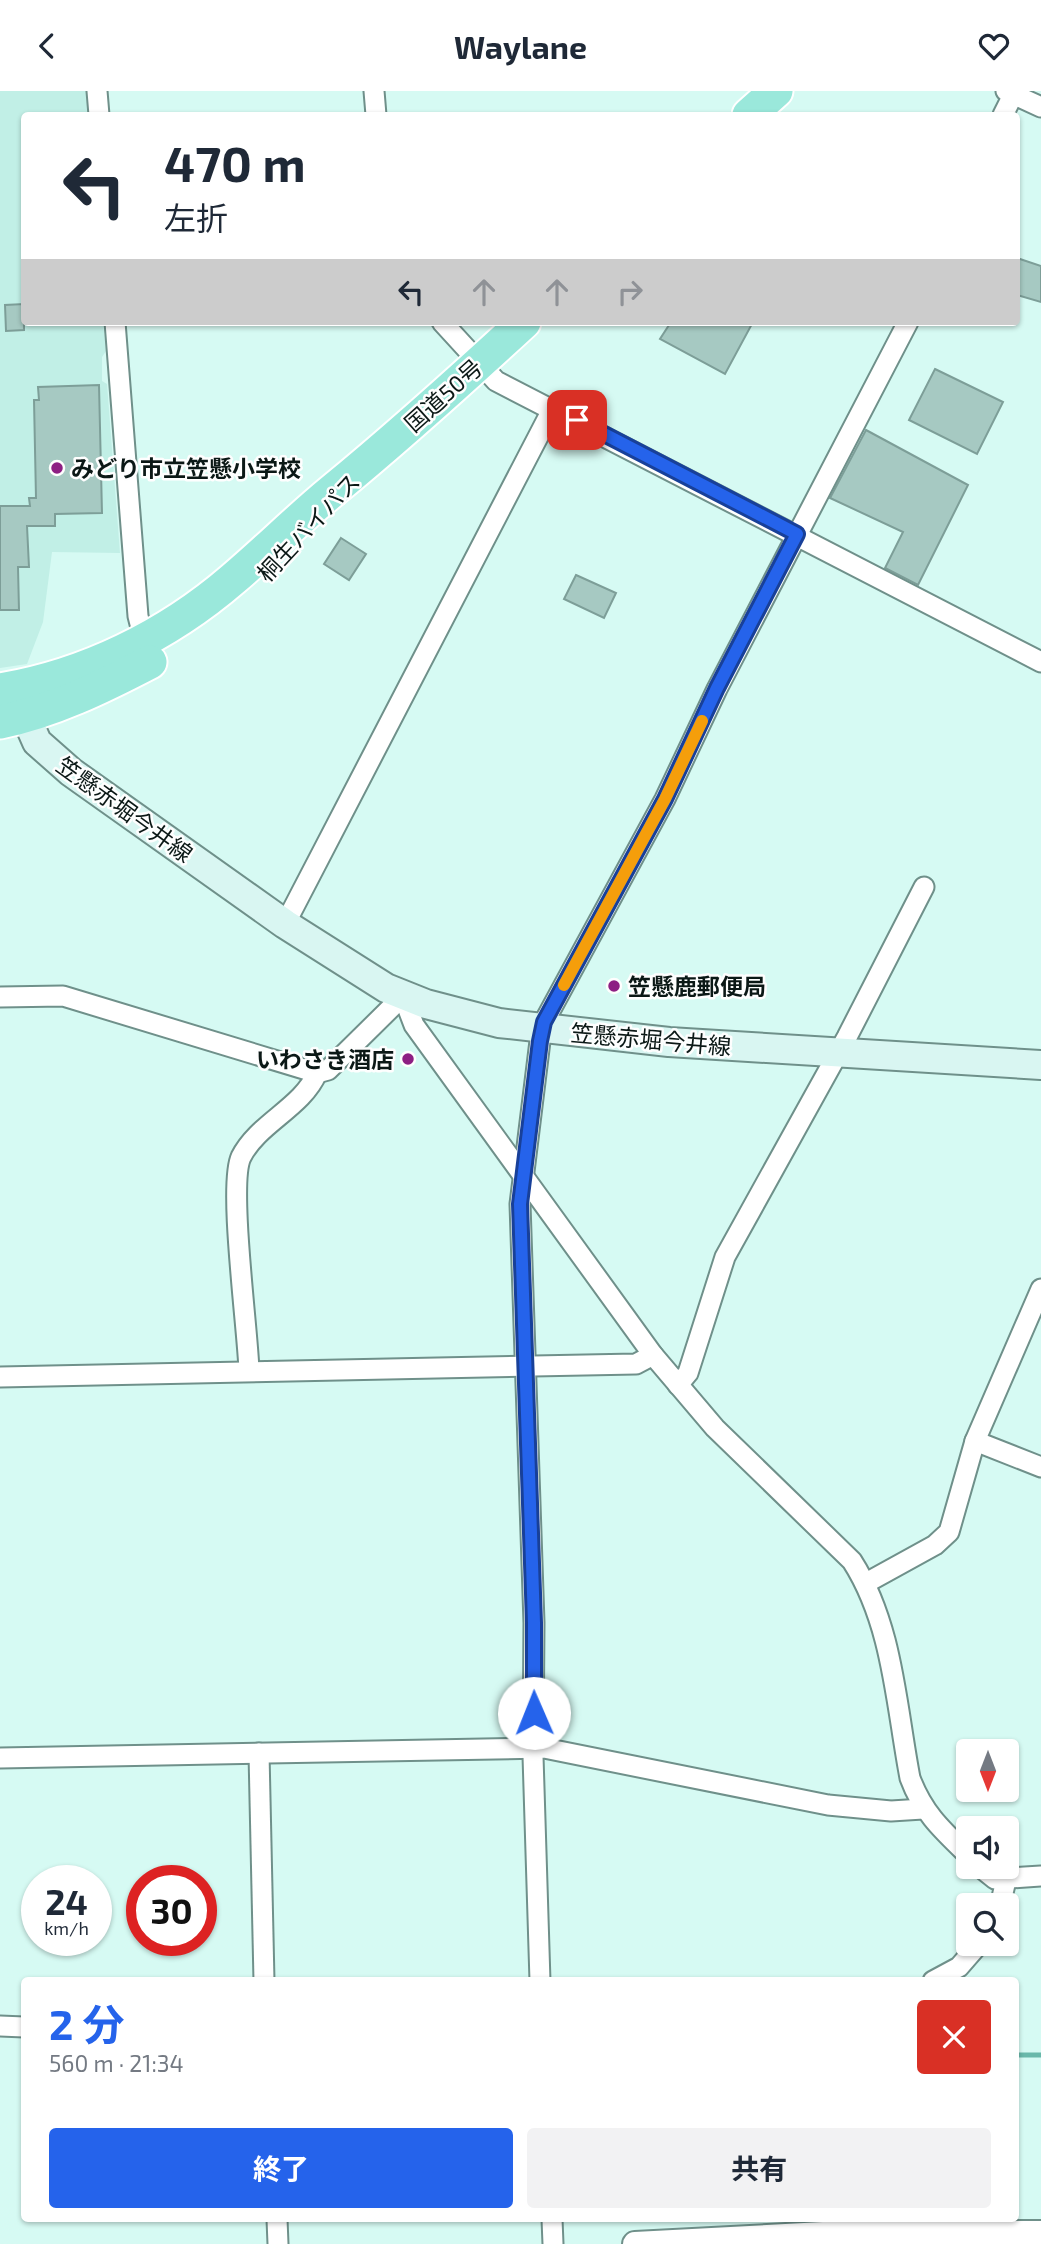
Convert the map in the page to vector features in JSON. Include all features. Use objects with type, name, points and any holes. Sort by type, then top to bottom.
[{"type":"highway","points":[[752,112],[776,91]]},
{"type":"highway","name":"国道50号","points":[[363,468],[520,326]]},
{"type":"highway","name":"桐生バイパス","points":[[0,691],[53,678],[144,641],[219,591],[332,491],[363,468]]},
{"type":"highway","name":"桐生バイパス","points":[[9,713],[108,684],[149,662],[219,616],[295,545],[363,468]]},
{"type":"main road","points":[[9,713],[53,678]]},
{"type":"main road","name":"笠懸赤堀今井線","points":[[9,713],[71,772],[285,924],[366,976],[403,996],[474,1018],[543,1029],[837,1054],[1041,1065]]},
{"type":"street","points":[[97,91],[99,112]]},
{"type":"street","points":[[374,91],[376,112]]},
{"type":"street","points":[[1004,112],[1011,92],[1041,107]]},
{"type":"street","points":[[115,326],[138,616],[144,641]]},
{"type":"street","points":[[445,326],[496,381],[553,408],[1041,662]]},
{"type":"street","points":[[540,1977],[533,1748],[534,1623],[524,1366],[521,1175],[543,1029],[665,799],[717,688],[906,326]]},
{"type":"street","points":[[285,924],[553,408]]},
{"type":"street","points":[[678,1385],[688,1373],[725,1257],[837,1054],[924,887]]},
{"type":"street","points":[[0,997],[63,996],[317,1073],[328,1070],[403,996],[414,1025],[653,1355],[732,1446],[838,1545],[866,1583],[883,1630],[910,1778],[922,1809],[956,1843]]},
{"type":"street","points":[[249,1371],[239,1218],[239,1162],[250,1144],[310,1087],[317,1073]]},
{"type":"street","points":[[866,1583],[946,1537],[953,1525],[975,1441],[1041,1290]]},
{"type":"street","points":[[0,1377],[636,1364],[653,1355]]},
{"type":"street","points":[[975,1441],[1041,1467]]},
{"type":"street","points":[[0,1758],[533,1748],[570,1752],[828,1805],[891,1811],[922,1809]]},
{"type":"street","points":[[259,1753],[264,1977]]},
{"type":"street","points":[[995,1879],[1041,1875]]},
{"type":"street","points":[[1003,1893],[1006,1880]]},
{"type":"street","points":[[940,1977],[959,1967],[969,1956]]},
{"type":"street","points":[[0,2026],[21,2027]]},
{"type":"street","points":[[277,2222],[278,2244]]},
{"type":"street","points":[[552,2222],[553,2244]]},
{"type":"street","points":[[635,2244],[842,2233],[1041,2233]]},
{"type":"shaded area","name":"みどり市立笠懸小学校","points":[[0,91],[86,91],[88,112],[21,112],[21,326],[103,326],[106,351],[102,357],[102,381],[107,384],[120,553],[52,552],[43,622],[27,664],[0,668]]},
{"type":"building","points":[[1020,259],[1041,266],[1041,302],[1020,296]]},
{"type":"building","points":[[21,304],[21,326],[24,326],[24,330],[6,331],[5,305]]},
{"type":"building","points":[[668,326],[751,326],[725,374],[660,339]]},
{"type":"building","points":[[935,369],[1003,402],[977,454],[909,420]]},
{"type":"building","points":[[99,385],[102,513],[55,514],[55,526],[27,526],[29,567],[18,567],[19,610],[0,610],[0,506],[30,506],[29,498],[36,498],[34,400],[39,400],[38,387]]},
{"type":"building","points":[[866,430],[968,485],[918,585],[885,568],[903,532],[830,498]]},
{"type":"building","points":[[341,538],[366,554],[349,580],[324,564]]},
{"type":"building","points":[[576,575],[616,593],[604,618],[564,599]]},
{"type":"waterway","points":[[1019,2055],[1041,2055]]},
{"type":"slow traffic","points":[[564,985],[665,799],[702,721]]},
{"type":"place","name":"みどり市立笠懸小学校","points":[[57,468]]},
{"type":"place","name":"笠懸鹿郵便局","points":[[614,986]]},
{"type":"place","name":"いわさき酒店","points":[[408,1059]]},
{"type":"route","points":[[534,1713],[534,1623],[520,1204],[521,1175],[526,1157],[544,1022],[665,799],[717,688],[797,534],[577,420]]}]
